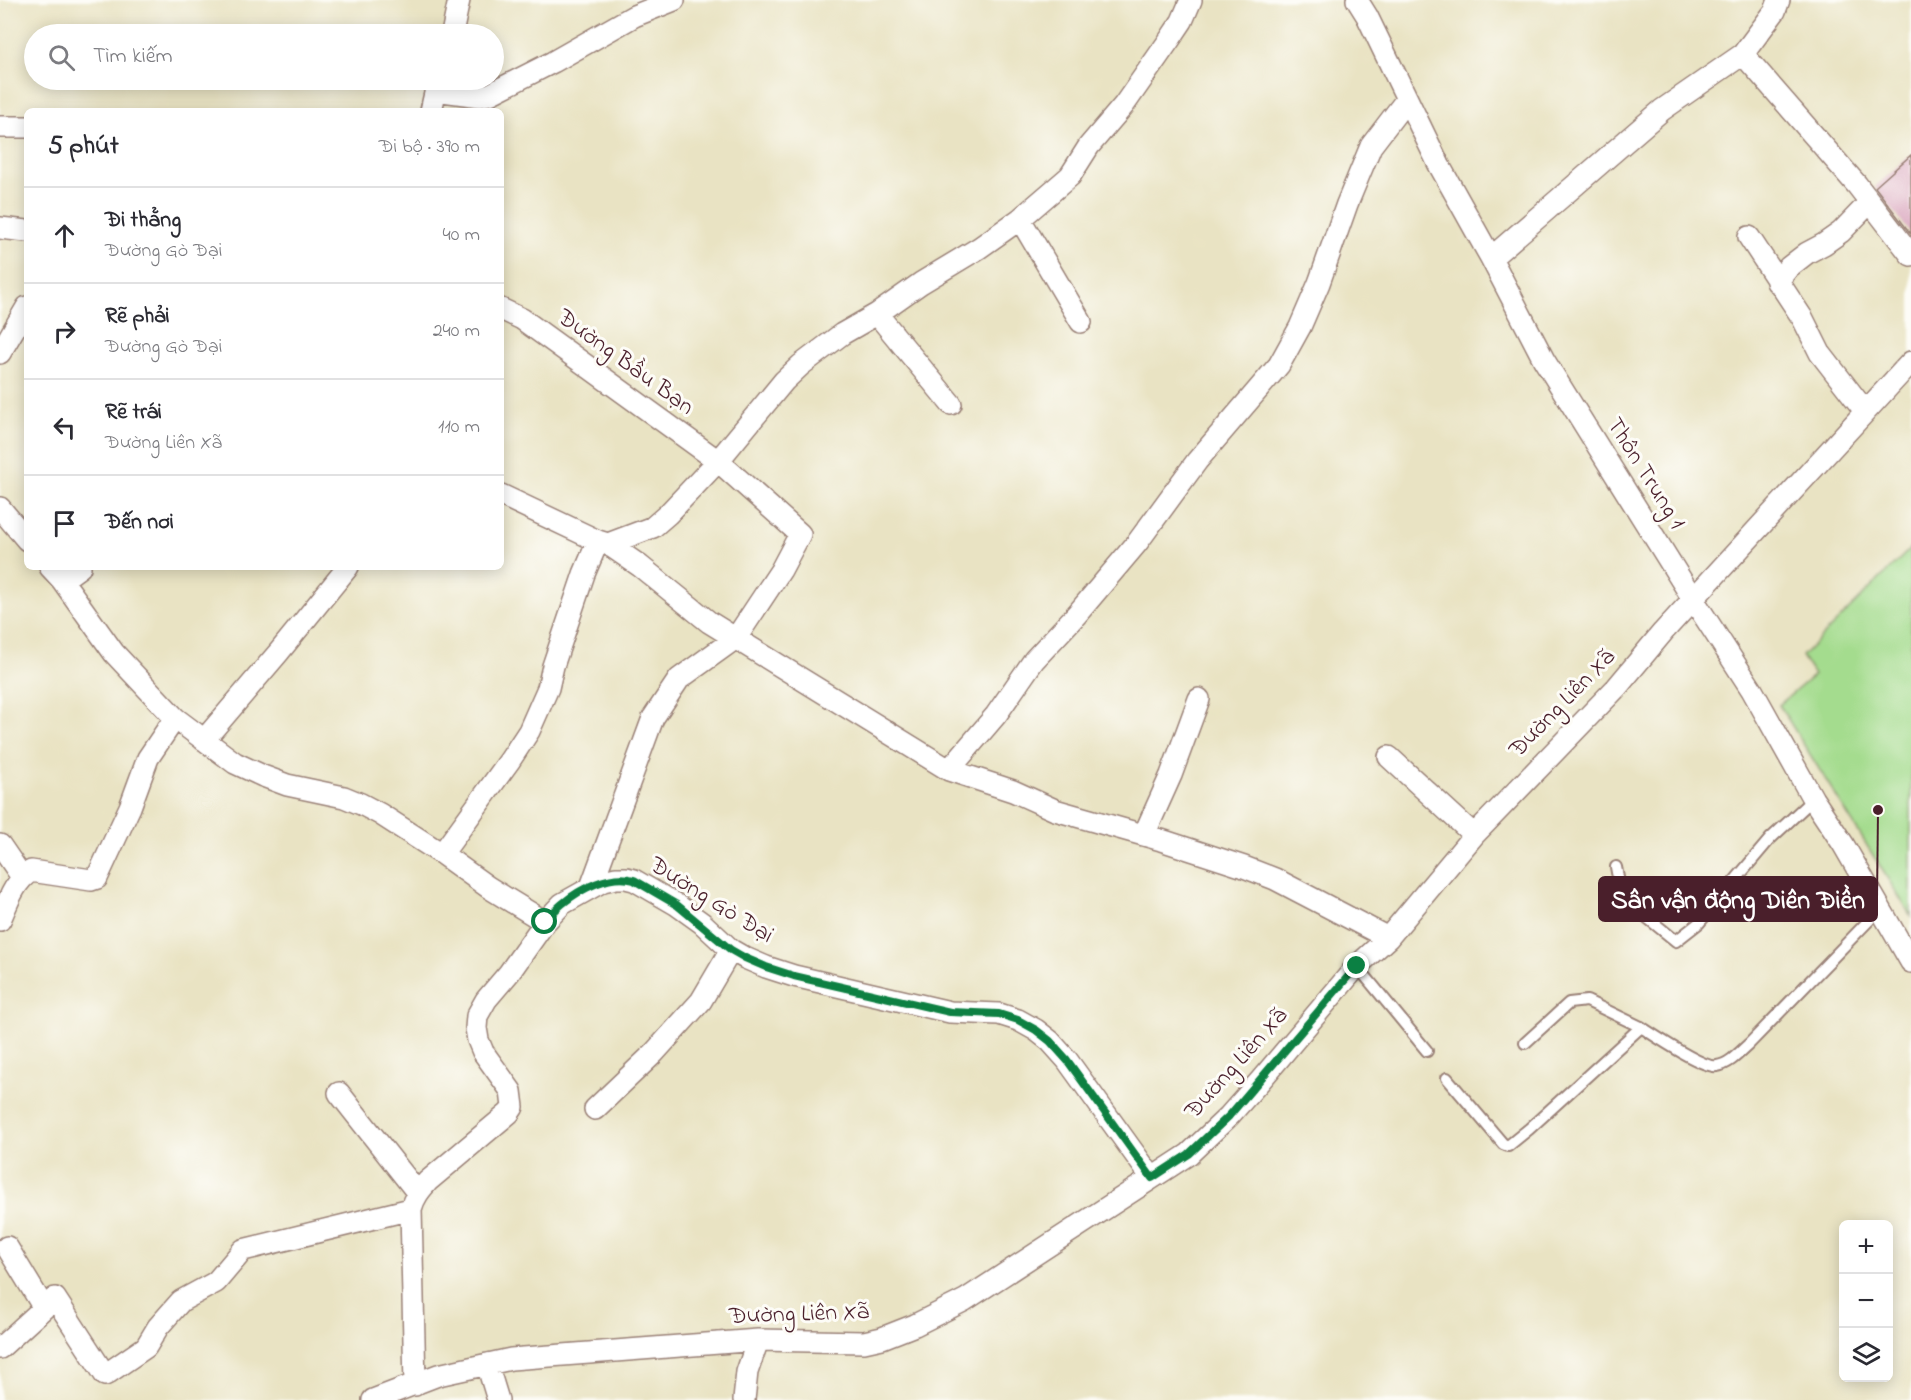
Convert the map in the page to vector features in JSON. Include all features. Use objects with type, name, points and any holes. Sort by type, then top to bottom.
[{"type":"street","points":[[454,24],[459,0]]},
{"type":"street","points":[[504,87],[634,16],[674,0]]},
{"type":"street","points":[[442,854],[529,731],[548,688],[553,666],[584,574],[603,543],[653,526],[668,514],[718,461],[784,381],[801,364],[842,334],[979,248],[1020,219],[1070,176],[1089,146],[1124,105],[1170,39],[1182,21],[1191,0]]},
{"type":"street","name":"Thôn Trung 1","points":[[1357,0],[1368,16],[1438,165],[1491,258],[1544,360],[1752,690],[1813,799],[1843,844],[1911,962]]},
{"type":"street","points":[[1491,258],[1662,110],[1743,54],[1775,11],[1779,0]]},
{"type":"street","points":[[1743,54],[1870,202],[1911,255]]},
{"type":"street","points":[[432,108],[435,90]]},
{"type":"street","points":[[456,90],[480,96],[498,90]]},
{"type":"street","points":[[950,770],[996,716],[1034,660],[1077,614],[1137,543],[1197,461],[1278,365],[1305,316],[1371,146],[1407,99]]},
{"type":"street","points":[[0,127],[24,127]]},
{"type":"street","points":[[1777,282],[1789,267],[1841,232],[1870,202]]},
{"type":"street","points":[[1020,219],[1081,322]]},
{"type":"street","points":[[0,228],[24,231]]},
{"type":"street","points":[[1749,237],[1803,319],[1820,353],[1865,411]]},
{"type":"street","name":"Đường Bầu Bạn","points":[[504,310],[522,319],[718,461],[800,534],[781,570],[735,638]]},
{"type":"street","points":[[0,353],[24,312]]},
{"type":"street","points":[[877,314],[951,404]]},
{"type":"street","name":"Đường Liên Xã","points":[[373,1400],[438,1375],[511,1359],[758,1340],[864,1342],[882,1338],[915,1325],[965,1300],[1189,1154],[1229,1116],[1357,966],[1388,938],[1474,835],[1617,687],[1663,632],[1911,362]]},
{"type":"street","points":[[504,496],[603,543],[640,566],[709,622],[950,770],[1013,791],[1055,810],[1244,867],[1275,879],[1388,938]]},
{"type":"street","points":[[0,508],[24,536]]},
{"type":"street","points":[[204,740],[346,570]]},
{"type":"street","points":[[56,574],[114,653],[175,718],[235,763],[263,777],[287,785],[344,797],[361,804],[380,814],[488,887],[545,922]]},
{"type":"street","points":[[591,886],[653,718],[679,679],[735,638]]},
{"type":"street","points":[[1144,835],[1171,775],[1199,699]]},
{"type":"street","points":[[0,920],[16,884],[31,871],[91,880],[97,878],[130,807],[148,758],[175,718]]},
{"type":"street","points":[[1389,757],[1474,835]]},
{"type":"street","points":[[0,845],[22,877]]},
{"type":"street","name":"Đường Gò Đại","points":[[414,1201],[513,1107],[511,1091],[483,1052],[478,1040],[477,1016],[486,1000],[509,973],[545,922],[562,904],[591,886],[616,878],[634,880],[677,905],[731,950],[745,958],[794,976],[950,1012],[999,1014],[1018,1020],[1036,1030],[1050,1041],[1067,1060],[1152,1178]]},
{"type":"street","points":[[595,1109],[654,1053],[701,1001],[731,950]]},
{"type":"street","points":[[339,1093],[414,1201],[415,1385]]},
{"type":"street","points":[[0,1348],[55,1298],[105,1375],[146,1347],[158,1328],[181,1301],[216,1282],[243,1250],[414,1201]]},
{"type":"street","points":[[7,1247],[44,1308]]},
{"type":"street","points":[[744,1400],[747,1372],[758,1340]]},
{"type":"street","points":[[487,1364],[498,1400]]},
{"type":"lane","points":[[1616,867],[1620,893],[1676,941],[1699,923],[1770,839],[1813,799]]},
{"type":"lane","points":[[1525,1043],[1569,1004],[1587,1001],[1641,1028],[1702,1064],[1717,1067],[1733,1058],[1880,909]]},
{"type":"lane","points":[[1357,966],[1427,1051]]},
{"type":"lane","points":[[1447,1078],[1503,1144],[1508,1146],[1529,1130],[1641,1028]]},
{"type":"green space","points":[[1911,548],[1911,916],[1779,705],[1814,675],[1802,656]]},
{"type":"building","points":[[1911,155],[1911,234],[1875,187]]},
{"type":"place","name":"Sân vận động Diên Điền","points":[[1878,810]]},
{"type":"route","points":[[545,922],[562,904],[591,886],[616,878],[626,878],[634,880],[677,905],[731,950],[766,967],[794,976],[950,1012],[999,1014],[1018,1020],[1050,1041],[1067,1060],[1152,1178],[1189,1154],[1229,1116],[1357,966]]}]
